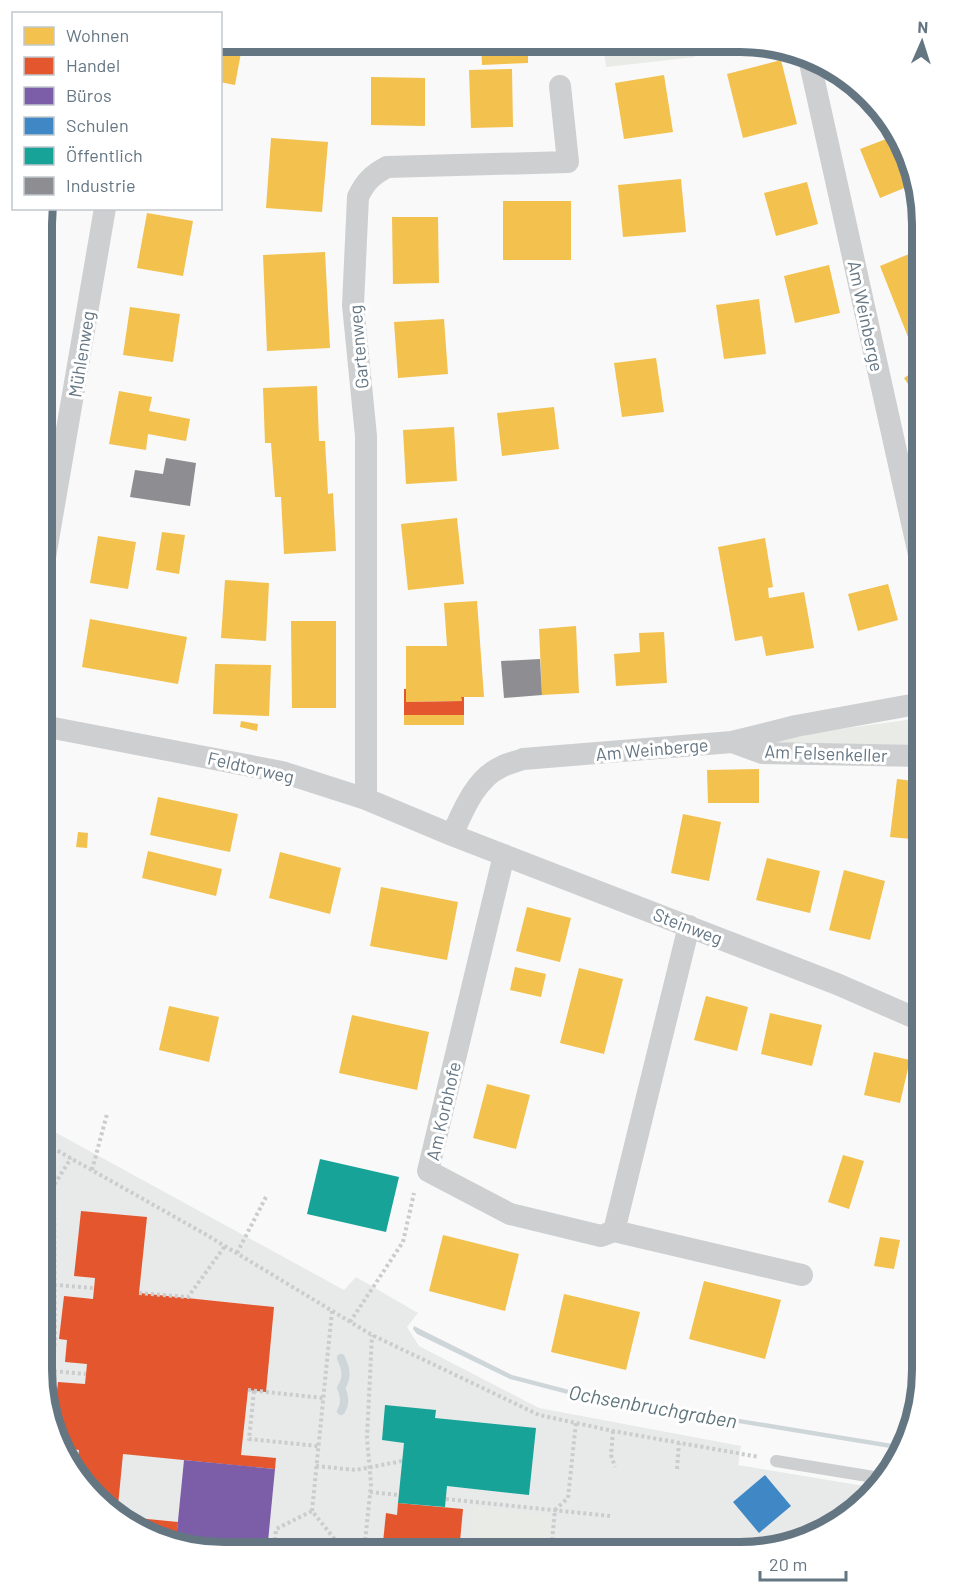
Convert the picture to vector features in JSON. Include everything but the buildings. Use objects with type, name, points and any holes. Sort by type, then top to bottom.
[{"type":"street","name":"Am Weinberge","points":[[811,69],[912,522]]},
{"type":"street","name":"Gartenweg","points":[[366,799],[366,435],[353,305],[358,197],[364,184],[374,174],[387,167],[568,162],[560,86]]},
{"type":"street","name":"Mühlenweg","points":[[52,517],[105,210]]},
{"type":"street","name":"Am Weinberge","points":[[452,836],[470,798],[488,777],[499,767],[523,759],[732,742],[796,726],[912,705]]},
{"type":"street","name":"Feldtorweg","points":[[52,728],[282,772],[366,799],[452,836]]},
{"type":"street","name":"Am Felsenkeller","points":[[732,742],[762,753],[912,756]]},
{"type":"street","name":"Steinweg","points":[[452,836],[837,984],[911,1016]]},
{"type":"street","name":"Am Korbhofe","points":[[504,855],[428,1171],[510,1214],[601,1236],[614,1231],[802,1275]]},
{"type":"street","points":[[614,1231],[689,926]]},
{"type":"lane","points":[[776,1461],[874,1477]]},
{"type":"path","points":[[92,1170],[107,1114]]},
{"type":"path","points":[[52,1148],[237,1253],[372,1335],[539,1414],[613,1431],[776,1461]]},
{"type":"path","points":[[53,1377],[54,1185],[70,1158]]},
{"type":"path","points":[[350,1322],[403,1242],[416,1182],[428,1171]]},
{"type":"path","points":[[237,1253],[267,1195]]},
{"type":"path","points":[[139,1293],[188,1297],[225,1246]]},
{"type":"path","points":[[55,1284],[94,1288]]},
{"type":"path","points":[[332,1311],[312,1510],[337,1542]]},
{"type":"path","points":[[365,1542],[370,1492],[367,1438],[372,1335]]},
{"type":"path","points":[[53,1371],[86,1374]]},
{"type":"path","points":[[248,1390],[323,1398]]},
{"type":"path","points":[[254,1391],[249,1439],[318,1446]]},
{"type":"path","points":[[552,1542],[555,1510],[568,1498],[576,1422]]},
{"type":"path","points":[[613,1431],[611,1455],[615,1467]]},
{"type":"path","points":[[677,1469],[679,1443]]},
{"type":"path","points":[[316,1466],[356,1470],[402,1461]]},
{"type":"path","points":[[370,1492],[399,1494]]},
{"type":"path","points":[[446,1499],[610,1516]]},
{"type":"path","points":[[275,1542],[276,1529],[312,1510]]},
{"type":"shaded area","points":[[604,52],[694,52],[695,57],[606,67]]},
{"type":"shaded area","points":[[912,719],[912,745],[768,744],[786,736]]},
{"type":"shaded area","points":[[52,1130],[344,1290],[356,1277],[418,1313],[407,1327],[419,1346],[539,1408],[741,1446],[738,1465],[866,1486],[844,1507],[826,1519],[795,1533],[751,1542],[224,1542],[180,1537],[138,1519],[120,1507],[88,1475],[66,1436],[56,1404],[52,1371]]},
{"type":"shaded area","points":[[473,1507],[550,1516],[547,1542],[469,1542]]},
{"type":"water","name":"Ochsenbruchgraben","points":[[414,1326],[512,1375],[581,1393],[895,1444],[893,1449],[579,1397],[510,1379],[417,1334],[413,1329]]},
{"type":"waterway","points":[[341,1358],[346,1373],[341,1388],[344,1405],[341,1411]]}]
